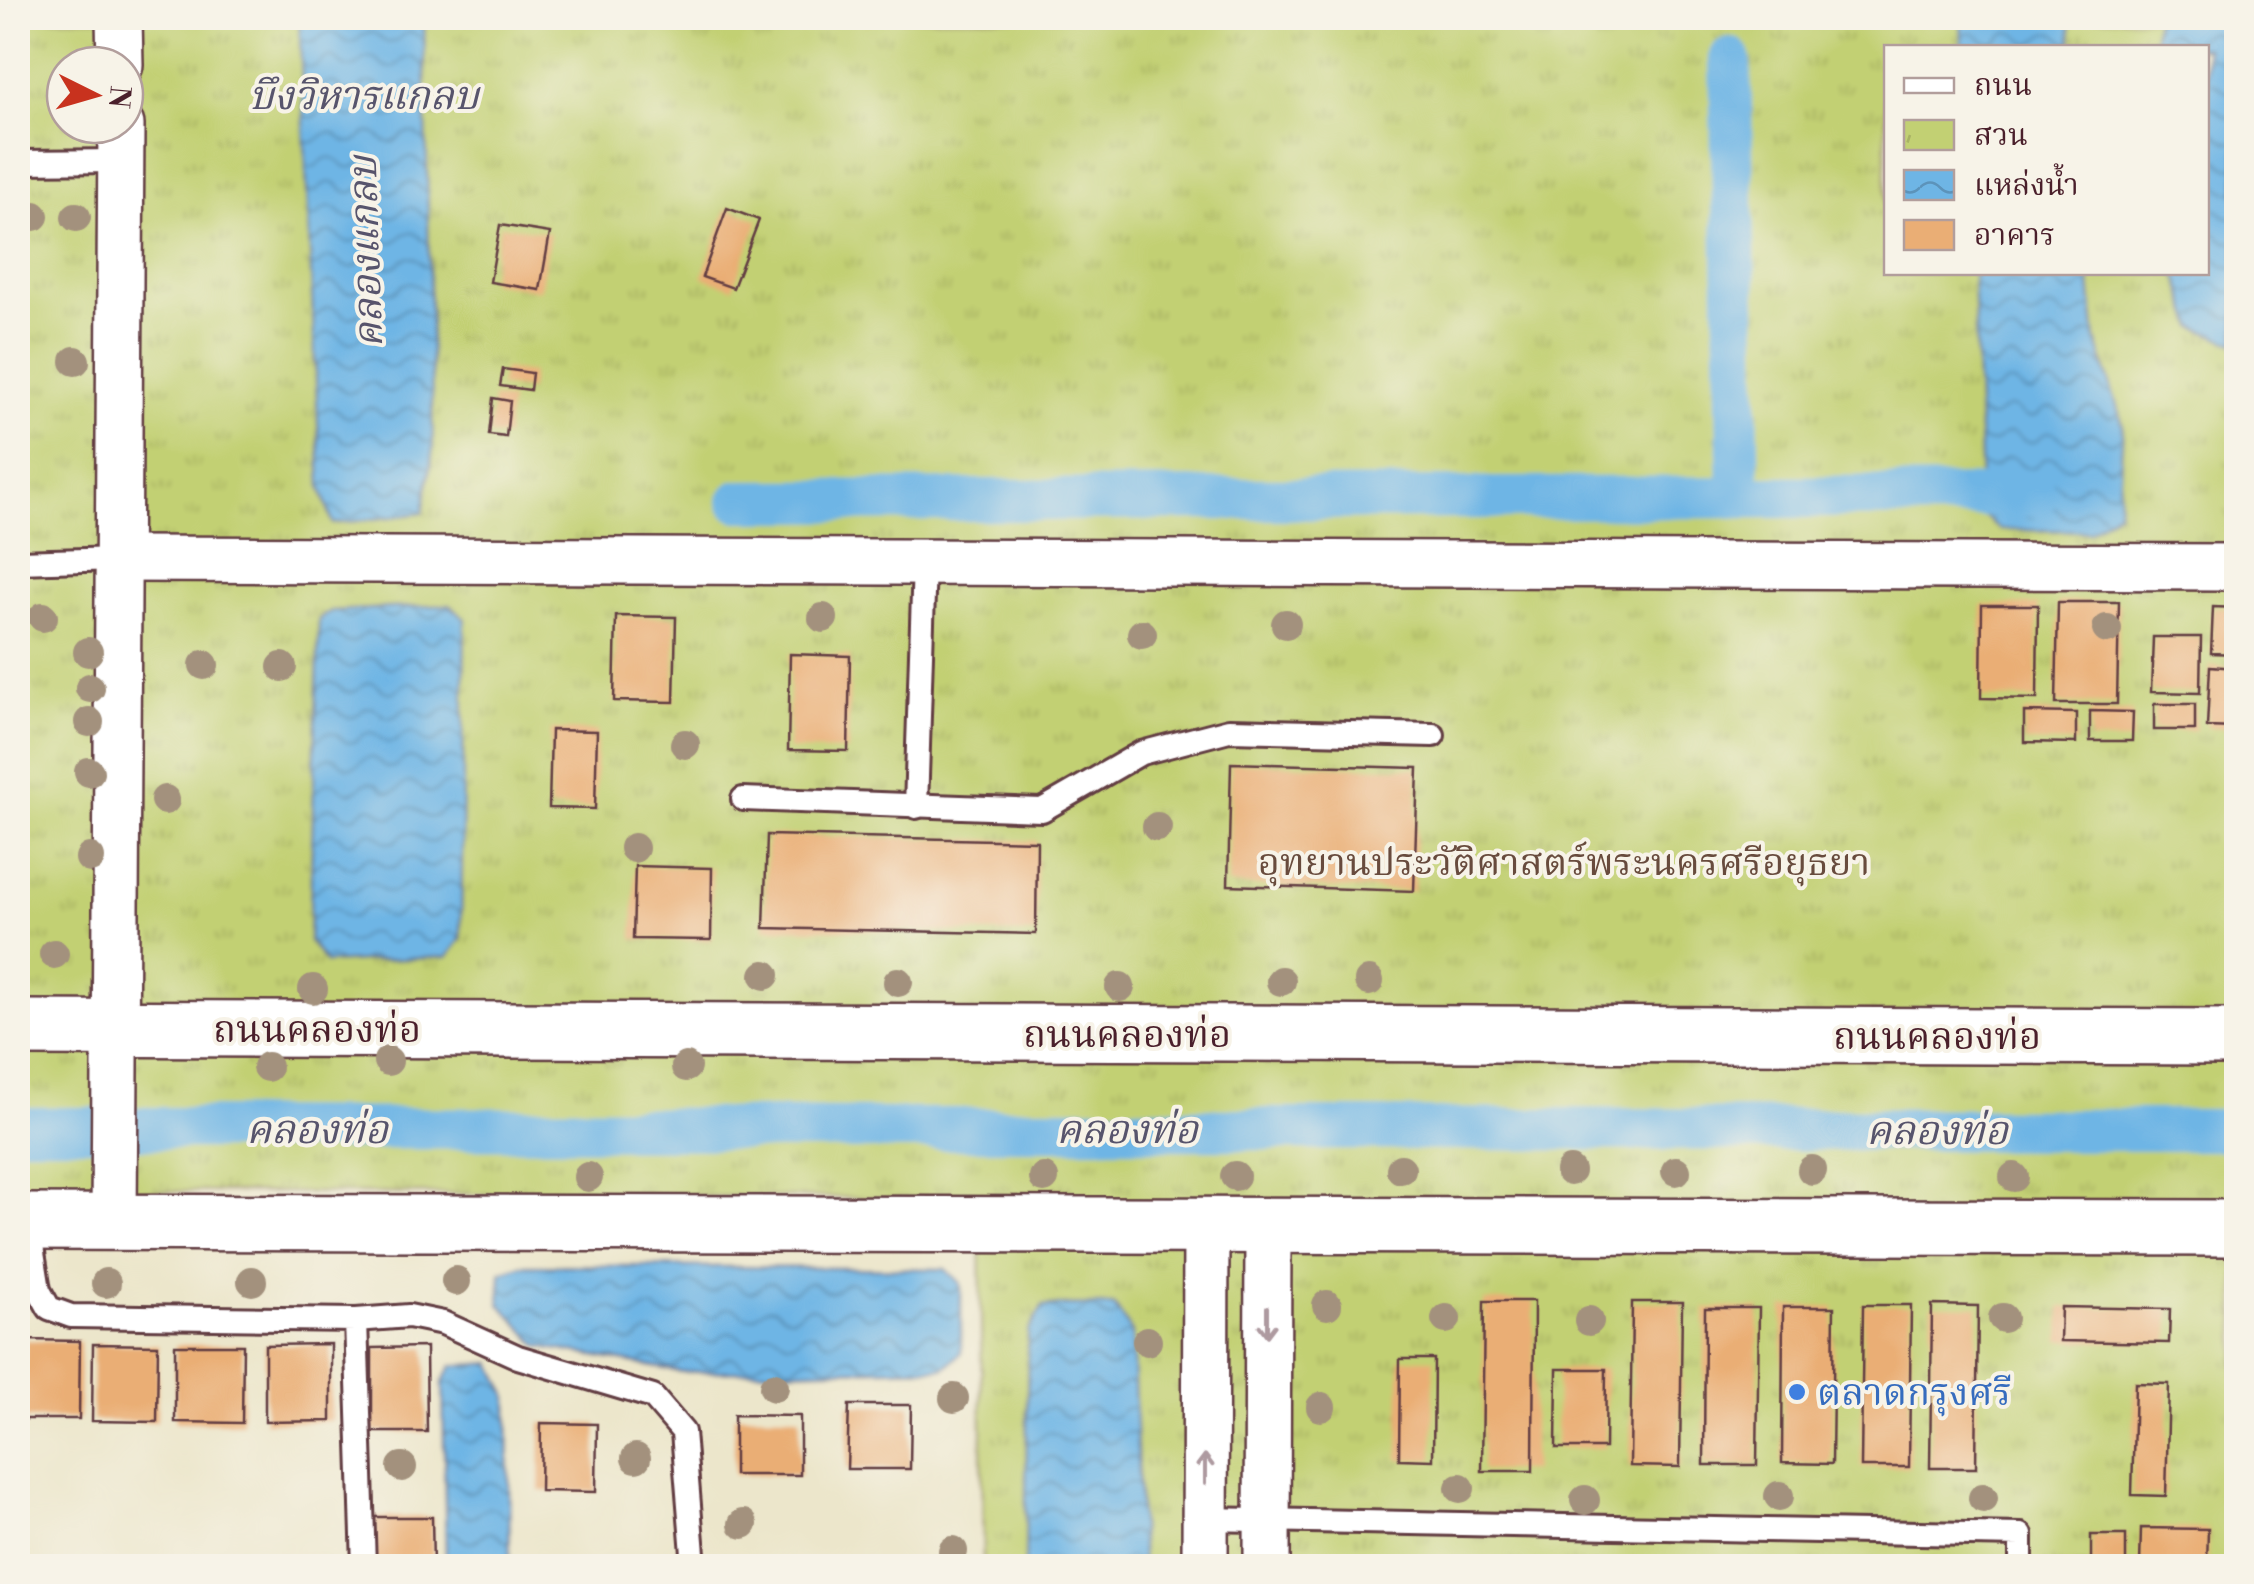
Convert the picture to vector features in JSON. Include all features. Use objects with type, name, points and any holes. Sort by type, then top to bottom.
[{"type":"street","points":[[119,18],[120,45]]},
{"type":"street","points":[[114,1198],[121,145]]},
{"type":"street","points":[[118,559],[2236,567]]},
{"type":"street","name":"ถนนคลองท่อ","points":[[18,1028],[115,1051],[2236,1037]]},
{"type":"street","points":[[22,1222],[114,1198],[1206,1224],[2236,1228]]},
{"type":"street","points":[[1205,1566],[1206,1224]]},
{"type":"street","points":[[1267,1566],[1268,1224]]},
{"type":"lane","points":[[18,162],[110,145]]},
{"type":"lane","points":[[18,562],[118,559]]},
{"type":"lane","points":[[916,806],[924,562]]},
{"type":"lane","points":[[744,800],[1042,810],[1141,753],[1229,730],[1433,736]]},
{"type":"lane","points":[[22,1222],[39,1290],[49,1308],[71,1316],[356,1320],[409,1316],[442,1323],[518,1357],[654,1397],[683,1432],[694,1566]]},
{"type":"lane","points":[[356,1320],[364,1566]]},
{"type":"lane","points":[[1205,1519],[2022,1534],[2021,1566]]},
{"type":"green space","name":"อุทยานประวัติศาสตร์พระนครศรีอยุธยา","points":[[18,18],[2236,18],[2236,1566],[983,1566],[980,1199],[18,1190]]},
{"type":"water","name":"บึงวิหารแกลบ","points":[[299,18],[424,18],[433,449],[423,513],[333,524],[321,488]]},
{"type":"water","points":[[1961,18],[2070,18],[2072,45],[1962,45]]},
{"type":"water","points":[[2156,18],[2236,18],[2236,344],[2194,327],[2177,275],[2209,275],[2209,45],[2153,45]]},
{"type":"water","points":[[1973,275],[2089,275],[2096,339],[2123,425],[2118,511],[2089,531],[2000,530],[1982,514]]},
{"type":"water","points":[[450,605],[465,619],[461,939],[447,957],[326,963],[309,941],[319,619],[331,611]]},
{"type":"water","points":[[523,1265],[945,1269],[961,1284],[961,1353],[944,1368],[682,1372],[539,1346],[500,1304],[501,1272]]},
{"type":"water","points":[[1114,1305],[1132,1332],[1142,1566],[1025,1566],[1028,1332],[1043,1306]]},
{"type":"water","points":[[492,1363],[508,1397],[510,1566],[446,1566],[443,1382],[452,1366]]},
{"type":"building","points":[[727,208],[759,220],[733,288],[702,277]]},
{"type":"building","points":[[500,225],[550,233],[540,290],[490,282]]},
{"type":"building","points":[[503,369],[532,373],[530,390],[500,386]]},
{"type":"building","points":[[493,398],[510,401],[506,437],[489,435]]},
{"type":"building","points":[[2058,602],[2119,602],[2117,704],[2056,704]]},
{"type":"building","points":[[1982,605],[2038,605],[2037,699],[1981,698]]},
{"type":"building","points":[[2213,607],[2236,608],[2236,654],[2211,653]]},
{"type":"building","points":[[616,616],[676,617],[674,702],[614,701]]},
{"type":"building","points":[[2153,637],[2201,637],[2200,693],[2151,692]]},
{"type":"building","points":[[790,654],[850,656],[848,751],[788,750]]},
{"type":"building","points":[[2210,666],[2236,668],[2236,728],[2207,727]]},
{"type":"building","points":[[2154,704],[2195,704],[2195,730],[2154,730]]},
{"type":"building","points":[[2090,711],[2133,712],[2132,741],[2090,741]]},
{"type":"building","points":[[2024,712],[2076,713],[2076,743],[2024,742]]},
{"type":"building","points":[[551,730],[597,731],[595,809],[549,808]]},
{"type":"building","points":[[1231,763],[1418,768],[1414,891],[1228,885]]},
{"type":"building","points":[[767,835],[1037,841],[1036,934],[764,928]]},
{"type":"building","points":[[635,866],[712,868],[711,940],[633,939]]},
{"type":"building","points":[[1484,1301],[1534,1301],[1533,1471],[1482,1471]]},
{"type":"building","points":[[1632,1302],[1682,1302],[1680,1467],[1630,1466]]},
{"type":"building","points":[[1863,1305],[1911,1305],[1909,1467],[1861,1467]]},
{"type":"building","points":[[1932,1305],[1978,1306],[1976,1468],[1930,1468]]},
{"type":"building","points":[[1783,1307],[1834,1307],[1832,1464],[1782,1463]]},
{"type":"building","points":[[2061,1307],[2170,1309],[2169,1343],[2060,1341]]},
{"type":"building","points":[[1705,1308],[1759,1308],[1757,1465],[1704,1465]]},
{"type":"building","points":[[25,1340],[80,1341],[79,1419],[23,1419]]},
{"type":"building","points":[[93,1344],[158,1345],[157,1422],[92,1421]]},
{"type":"building","points":[[331,1344],[331,1421],[265,1422],[265,1345]]},
{"type":"building","points":[[175,1345],[243,1345],[242,1423],[175,1422]]},
{"type":"building","points":[[426,1347],[427,1432],[372,1432],[372,1348]]},
{"type":"building","points":[[1400,1359],[1434,1359],[1433,1460],[1399,1459]]},
{"type":"building","points":[[1557,1369],[1606,1369],[1605,1448],[1556,1448]]},
{"type":"building","points":[[2135,1383],[2169,1384],[2166,1496],[2132,1495]]},
{"type":"building","points":[[849,1405],[911,1405],[910,1469],[847,1469]]},
{"type":"building","points":[[734,1415],[800,1416],[800,1475],[734,1475]]},
{"type":"building","points":[[541,1423],[597,1424],[596,1492],[540,1491]]},
{"type":"building","points":[[374,1517],[432,1517],[433,1566],[375,1566]]},
{"type":"building","points":[[2141,1528],[2208,1529],[2207,1566],[2140,1566]]},
{"type":"building","points":[[2091,1535],[2126,1535],[2126,1566],[2091,1566]]},
{"type":"waterway","points":[[1730,58],[1739,497]]},
{"type":"waterway","points":[[739,501],[2037,496]]},
{"type":"waterway","name":"คลองท่อ","points":[[18,1128],[2236,1130]]},
{"type":"place","name":"ตลาดกรุงศรี","points":[[1797,1392]]},
{"type":"water label","name":"คลองแกลบ","points":[[365,252]]}]
